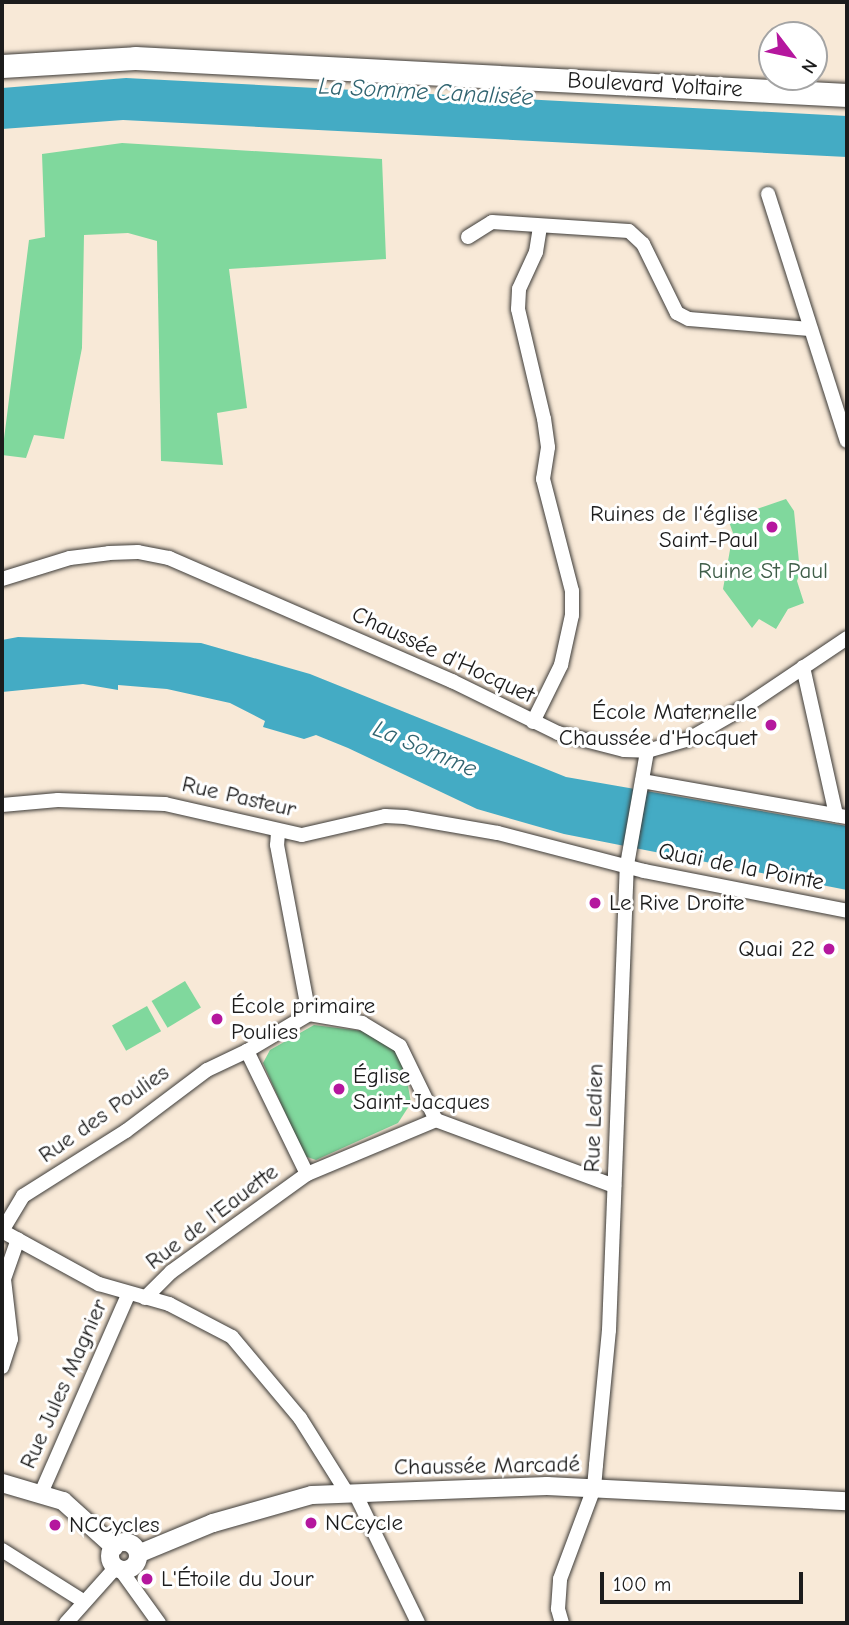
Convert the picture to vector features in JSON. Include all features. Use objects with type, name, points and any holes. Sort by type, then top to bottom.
[{"type":"main road","name":"Boulevard Voltaire","points":[[2,66],[135,58],[847,95]]},
{"type":"street","points":[[768,194],[847,441]]},
{"type":"street","points":[[468,237],[492,222],[637,235],[669,305],[689,319],[810,329]]},
{"type":"street","points":[[533,722],[561,665],[572,615],[572,591],[543,479],[548,447],[544,419],[518,309],[519,289],[536,252],[540,227]]},
{"type":"street","name":"Chaussée d'Hocquet","points":[[2,579],[96,555],[138,552],[169,558],[452,681],[533,722],[587,743],[647,751],[671,746],[718,723],[847,638]]},
{"type":"street","points":[[641,785],[842,816],[803,667]]},
{"type":"street","name":"Rue Ledien","points":[[562,1623],[558,1609],[560,1579],[594,1488],[609,1331],[626,865],[647,751]]},
{"type":"street","name":"Rue Pasteur","points":[[2,805],[58,800],[165,804],[278,832],[321,833],[385,816],[405,817],[498,833],[626,865]]},
{"type":"street","points":[[278,832],[276,845],[309,1014],[362,1023],[400,1046],[436,1120],[614,1186]]},
{"type":"street","name":"Quai de la Pointe","points":[[626,865],[847,911]]},
{"type":"street","name":"Rue des Poulies","points":[[2,1231],[23,1196],[126,1131],[206,1070],[247,1051],[309,1014]]},
{"type":"street","points":[[247,1051],[307,1174]]},
{"type":"street","name":"Rue de l'Eauette","points":[[145,1298],[171,1272],[307,1174],[436,1120]]},
{"type":"street","points":[[2,1231],[128,1295],[145,1298],[212,1325],[245,1348],[300,1418],[351,1493],[418,1623]]},
{"type":"street","points":[[2,1367],[11,1339],[5,1279],[18,1240]]},
{"type":"street","name":"Rue Jules Magnier","points":[[42,1491],[128,1295]]},
{"type":"street","points":[[2,1483],[42,1491],[73,1507],[114,1547]]},
{"type":"street","name":"Chaussée Marcadé","points":[[138,1554],[238,1516],[312,1495],[514,1486],[847,1501]]},
{"type":"street","points":[[66,1623],[83,1601],[118,1568],[133,1566],[138,1554],[130,1544],[114,1547]]},
{"type":"street","points":[[114,1547],[111,1560],[159,1623]]},
{"type":"street","points":[[2,1550],[83,1601]]},
{"type":"green space","points":[[122,143],[382,159],[386,259],[229,269],[247,408],[217,413],[223,465],[161,461],[157,241],[128,233],[84,235],[82,348],[64,439],[34,435],[26,458],[2,455],[29,240],[45,237],[42,154]]},
{"type":"green space","name":"Ruine St Paul","points":[[786,499],[794,511],[800,572],[797,581],[804,603],[788,609],[776,629],[759,619],[752,628],[723,589],[733,533],[728,519]]},
{"type":"green space","points":[[185,981],[201,1008],[168,1028],[152,1001]]},
{"type":"green space","points":[[147,1006],[161,1031],[126,1051],[112,1025]]},
{"type":"green space","points":[[314,1025],[362,1031],[394,1047],[404,1063],[411,1103],[398,1123],[316,1160],[304,1156],[263,1063],[270,1050]]},
{"type":"water","points":[[126,78],[847,116],[847,157],[123,120],[2,129],[2,88]]},
{"type":"water","name":"La Somme","points":[[18,637],[201,643],[310,674],[566,777],[847,826],[847,890],[564,834],[477,809],[316,735],[304,739],[263,727],[265,721],[230,703],[167,689],[118,685],[118,690],[83,684],[2,692],[2,640]]},
{"type":"place","name":"Ruines de l'église Saint-Paul","points":[[772,527]]},
{"type":"place","name":"École Maternelle Chaussée d'Hocquet","points":[[771,725]]},
{"type":"place","name":"Le Rive Droite","points":[[595,903]]},
{"type":"place","name":"Quai 22","points":[[829,949]]},
{"type":"place","name":"École primaire Poulies","points":[[217,1019]]},
{"type":"place","name":"Église Saint-Jacques","points":[[339,1089]]},
{"type":"place","name":"NCcycle","points":[[311,1523]]},
{"type":"place","name":"NCCycles","points":[[55,1525]]},
{"type":"place","name":"L'Étoile du Jour","points":[[147,1579]]},
{"type":"water label","name":"La Somme Canalisée","points":[[426,92]]}]
